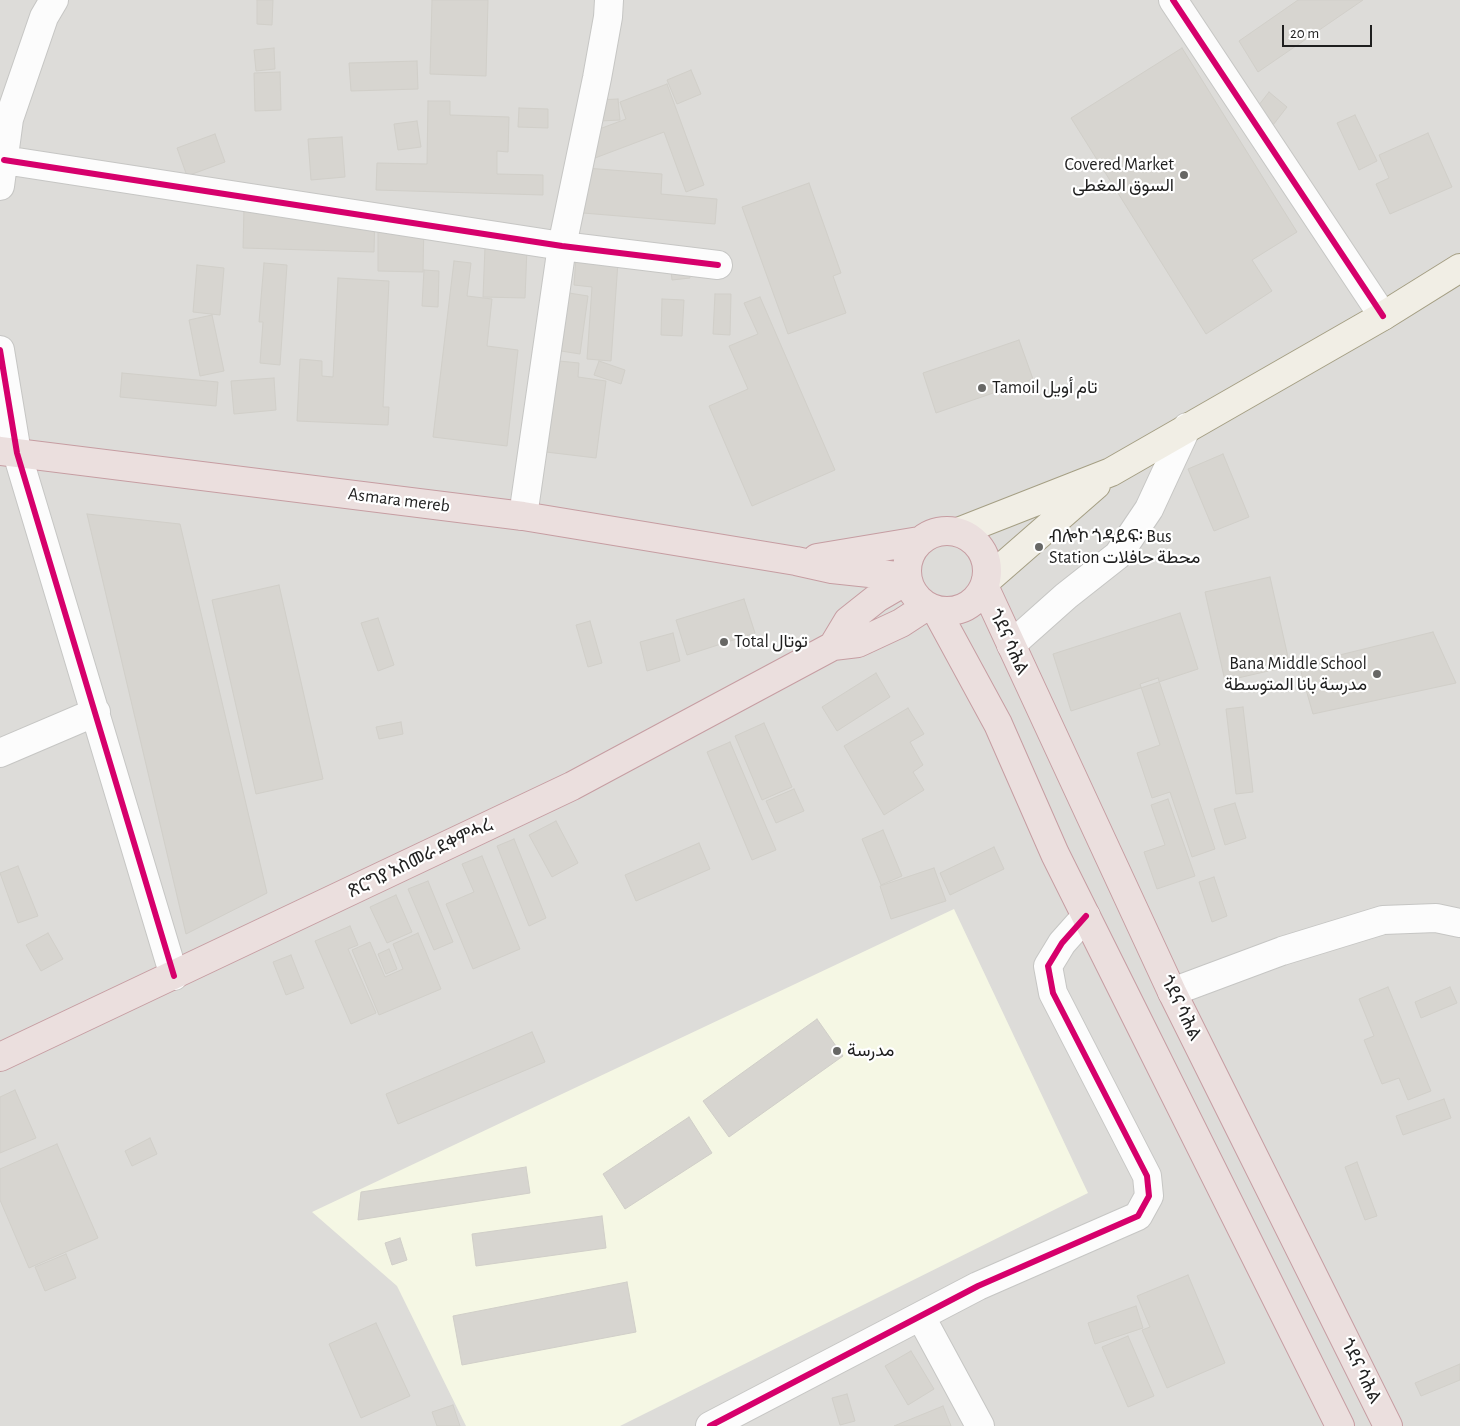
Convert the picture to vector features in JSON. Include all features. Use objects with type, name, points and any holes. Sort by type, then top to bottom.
[{"type":"highway","name":"Asmara mereb","points":[[8,452],[523,516],[796,561]]},
{"type":"highway","points":[[796,561],[919,541],[937,531],[958,532],[968,536],[982,551],[986,560],[985,584],[970,605],[948,612],[932,608],[858,643],[833,646]]},
{"type":"highway","points":[[919,541],[909,558],[907,578],[915,595],[932,608],[998,724],[1055,854],[1340,1426]]},
{"type":"highway","points":[[796,561],[832,570],[907,578]]},
{"type":"highway","points":[[833,646],[848,621],[877,598],[907,578]]},
{"type":"highway","name":"ጎደና ሳሕል","points":[[985,584],[1010,645],[1172,992],[1388,1426]]},
{"type":"highway","name":"ጽርግያ አስመራ ደቀምሓረ","points":[[0,1057],[572,786],[833,646]]},
{"type":"main road","points":[[958,532],[1110,472],[1383,316],[1460,268]]},
{"type":"main road","points":[[985,584],[1110,472]]},
{"type":"street","points":[[54,0],[44,16],[10,119],[2,173],[718,265]]},
{"type":"street","points":[[523,516],[562,246],[608,17],[609,0]]},
{"type":"street","points":[[1173,0],[1383,316]]},
{"type":"street","points":[[0,350],[8,452],[96,712],[174,976]]},
{"type":"street","points":[[1010,645],[1066,596],[1118,555],[1149,509],[1187,427]]},
{"type":"street","points":[[0,753],[96,712]]},
{"type":"street","points":[[710,1426],[978,1286],[1138,1216],[1149,1196],[1147,1176],[1053,993],[1048,966],[1062,942],[1086,916]]},
{"type":"street","points":[[1172,992],[1282,951],[1383,920],[1436,918],[1460,923]]},
{"type":"street","points":[[921,1317],[980,1426]]},
{"type":"shaded area","points":[[0,0],[1460,0],[1460,1426],[0,1426]]},
{"type":"shaded area","name":"مدرسة","points":[[954,909],[1088,1193],[620,1426],[466,1426],[397,1286],[312,1212]]},
{"type":"building","points":[[257,0],[273,0],[272,25],[257,24]]},
{"type":"building","points":[[432,0],[488,0],[486,76],[430,74]]},
{"type":"building","points":[[1298,0],[1363,0],[1258,72],[1239,41]]},
{"type":"building","points":[[274,48],[275,69],[256,71],[254,50]]},
{"type":"building","name":"Covered Market السوق المغطى","points":[[1182,48],[1297,232],[1252,260],[1272,291],[1206,334],[1071,118]]},
{"type":"building","points":[[417,61],[418,89],[351,91],[349,63]]},
{"type":"building","points":[[691,70],[701,94],[677,104],[667,80]]},
{"type":"building","points":[[280,72],[281,110],[255,111],[254,73]]},
{"type":"building","points":[[667,84],[704,185],[686,192],[664,132],[595,158],[586,134],[626,119],[620,102]]},
{"type":"building","points":[[1269,92],[1287,107],[1273,125],[1255,110]]},
{"type":"building","points":[[618,99],[620,120],[600,121],[598,100]]},
{"type":"building","points":[[428,101],[450,101],[450,115],[509,117],[508,152],[497,151],[497,174],[543,175],[543,195],[376,190],[377,163],[427,164]]},
{"type":"building","points":[[519,108],[548,109],[548,128],[518,127]]},
{"type":"building","points":[[1355,115],[1377,161],[1359,170],[1337,123]]},
{"type":"building","points":[[417,121],[421,147],[398,150],[394,124]]},
{"type":"building","points":[[1428,133],[1452,187],[1390,214],[1376,184],[1389,178],[1379,155]]},
{"type":"building","points":[[215,134],[225,162],[187,176],[177,148]]},
{"type":"building","points":[[342,137],[345,177],[311,180],[308,139]]},
{"type":"building","points":[[586,168],[662,174],[661,194],[717,199],[715,224],[583,213]]},
{"type":"building","points":[[809,183],[841,273],[833,276],[846,313],[788,334],[742,207]]},
{"type":"building","points":[[244,208],[375,212],[374,252],[243,248]]},
{"type":"building","points":[[378,220],[424,221],[423,272],[378,271]]},
{"type":"building","points":[[577,244],[619,248],[611,361],[587,359],[592,287],[574,285]]},
{"type":"building","points":[[485,247],[527,248],[525,298],[483,297]]},
{"type":"building","points":[[688,259],[690,278],[672,280],[670,262]]},
{"type":"building","points":[[454,261],[471,263],[467,296],[492,299],[487,346],[518,350],[507,446],[433,437]]},
{"type":"building","points":[[264,263],[287,265],[280,365],[260,363],[263,322],[259,322]]},
{"type":"building","points":[[197,265],[224,268],[220,315],[193,312]]},
{"type":"building","points":[[424,270],[439,271],[438,307],[422,306]]},
{"type":"building","points":[[338,278],[389,281],[383,407],[389,407],[388,425],[297,421],[300,359],[322,361],[322,376],[333,377]]},
{"type":"building","points":[[569,293],[588,296],[580,354],[561,351]]},
{"type":"building","points":[[715,294],[731,294],[730,335],[713,334]]},
{"type":"building","points":[[760,297],[835,470],[752,506],[709,406],[748,389],[729,346],[758,334],[744,303]]},
{"type":"building","points":[[662,299],[684,300],[682,336],[661,335]]},
{"type":"building","points":[[212,315],[224,371],[200,376],[189,320]]},
{"type":"building","points":[[1019,340],[1033,379],[936,413],[923,373]]},
{"type":"building","points":[[559,361],[579,363],[578,377],[606,381],[596,458],[546,452]]},
{"type":"building","points":[[599,361],[625,370],[621,384],[594,375]]},
{"type":"building","points":[[122,373],[218,382],[216,406],[120,397]]},
{"type":"building","points":[[274,378],[276,410],[234,414],[231,381]]},
{"type":"building","points":[[1223,454],[1249,517],[1214,531],[1188,469]]},
{"type":"building","points":[[87,514],[180,524],[267,893],[186,934]]},
{"type":"building","points":[[1270,577],[1290,666],[1225,681],[1205,592]]},
{"type":"building","points":[[279,585],[323,779],[256,794],[212,600]]},
{"type":"building","points":[[744,599],[755,633],[687,655],[676,620]]},
{"type":"building","points":[[1180,613],[1198,669],[1071,711],[1053,654]]},
{"type":"building","points":[[378,618],[394,665],[378,671],[361,623]]},
{"type":"building","points":[[590,621],[602,663],[588,667],[576,625]]},
{"type":"building","name":"Bana Middle School مدرسة بانا المتوسطة","points":[[1433,632],[1456,683],[1313,714],[1299,665]]},
{"type":"building","points":[[673,633],[680,661],[647,671],[640,642]]},
{"type":"building","points":[[876,673],[890,697],[837,731],[822,707]]},
{"type":"building","points":[[1158,678],[1215,849],[1192,857],[1170,792],[1152,798],[1137,753],[1160,745],[1140,684]]},
{"type":"building","points":[[1243,707],[1253,792],[1236,794],[1226,709]]},
{"type":"building","points":[[908,708],[924,734],[910,742],[923,765],[913,772],[924,790],[884,815],[844,746]]},
{"type":"building","points":[[401,722],[403,734],[379,739],[376,727]]},
{"type":"building","points":[[764,723],[792,787],[762,800],[735,736]]},
{"type":"building","points":[[730,742],[776,850],[752,860],[707,752]]},
{"type":"building","points":[[794,789],[804,811],[776,823],[766,801]]},
{"type":"building","points":[[1168,799],[1195,876],[1157,889],[1144,852],[1165,845],[1151,805]]},
{"type":"building","points":[[1235,803],[1246,838],[1225,845],[1214,809]]},
{"type":"building","points":[[556,821],[578,863],[552,877],[529,835]]},
{"type":"building","points":[[883,830],[902,876],[881,885],[862,839]]},
{"type":"building","points":[[514,839],[546,918],[529,926],[497,846]]},
{"type":"building","points":[[699,843],[710,869],[636,901],[625,875]]},
{"type":"building","points":[[994,847],[1004,869],[950,895],[940,873]]},
{"type":"building","points":[[482,856],[520,949],[473,969],[446,904],[474,892],[462,864]]},
{"type":"building","points":[[18,866],[38,916],[18,923],[0,873]]},
{"type":"building","points":[[934,868],[946,901],[891,919],[880,886]]},
{"type":"building","points":[[1214,877],[1227,916],[1212,922],[1199,882]]},
{"type":"building","points":[[428,881],[453,942],[434,950],[408,889]]},
{"type":"building","points":[[396,895],[412,932],[387,943],[370,907]]},
{"type":"building","points":[[350,926],[358,945],[348,949],[376,1013],[351,1024],[315,941]]},
{"type":"building","points":[[48,933],[63,959],[41,971],[26,945]]},
{"type":"building","points":[[418,933],[441,989],[379,1015],[352,950],[370,942],[385,977],[403,969],[393,944]]},
{"type":"building","points":[[389,949],[397,969],[386,974],[378,954]]},
{"type":"building","points":[[291,955],[304,988],[286,995],[273,962]]},
{"type":"building","points":[[1388,987],[1431,1091],[1408,1100],[1399,1078],[1382,1084],[1364,1040],[1374,1036],[1359,999]]},
{"type":"building","points":[[1450,987],[1457,1003],[1421,1018],[1415,1002]]},
{"type":"building","points":[[817,1019],[843,1056],[729,1137],[703,1101]]},
{"type":"building","points":[[532,1032],[545,1062],[398,1124],[386,1094]]},
{"type":"building","points":[[15,1090],[36,1138],[0,1153],[0,1097]]},
{"type":"building","points":[[1444,1099],[1451,1118],[1403,1135],[1396,1116]]},
{"type":"building","points":[[689,1117],[712,1153],[625,1209],[603,1174]]},
{"type":"building","points":[[150,1138],[157,1154],[132,1166],[125,1151]]},
{"type":"building","points":[[57,1144],[98,1238],[29,1268],[0,1200],[0,1169]]},
{"type":"building","points":[[1357,1162],[1377,1216],[1365,1220],[1345,1167]]},
{"type":"building","points":[[526,1167],[530,1193],[358,1220],[361,1192]]},
{"type":"building","points":[[602,1216],[606,1248],[476,1266],[472,1234]]},
{"type":"building","points":[[400,1238],[407,1260],[392,1265],[385,1243]]},
{"type":"building","points":[[66,1254],[76,1278],[45,1291],[35,1267]]},
{"type":"building","points":[[1188,1275],[1225,1363],[1167,1388],[1142,1330],[1150,1327],[1137,1296]]},
{"type":"building","points":[[627,1282],[636,1332],[462,1365],[453,1316]]},
{"type":"building","points":[[1136,1306],[1143,1328],[1095,1344],[1088,1323]]},
{"type":"building","points":[[376,1323],[410,1396],[361,1418],[329,1344]]},
{"type":"building","points":[[1128,1336],[1154,1396],[1128,1407],[1102,1347]]},
{"type":"building","points":[[911,1351],[934,1389],[908,1405],[885,1366]]},
{"type":"building","points":[[1460,1364],[1460,1380],[1421,1396],[1415,1383]]},
{"type":"building","points":[[847,1394],[855,1421],[840,1425],[832,1398]]},
{"type":"building","points":[[453,1405],[460,1426],[437,1426],[432,1412]]},
{"type":"building","points":[[943,1406],[951,1426],[894,1426]]},
{"type":"cycle path","points":[[1173,0],[1383,316]]},
{"type":"cycle path","points":[[4,160],[562,246],[718,265]]},
{"type":"cycle path","points":[[0,350],[17,453],[174,976]]},
{"type":"cycle path","points":[[710,1426],[978,1286],[1138,1216],[1149,1196],[1147,1176],[1053,993],[1048,966],[1062,943],[1086,916]]},
{"type":"place","name":"Covered Market السوق المغطى","points":[[1184,175]]},
{"type":"place","name":"Tamoil تام أويل","points":[[982,388]]},
{"type":"place","name":"ብሎኮ ጎዳይፍ፡ Bus Station محطة حافلات","points":[[1039,547]]},
{"type":"place","name":"Total توتال","points":[[724,642]]},
{"type":"place","name":"Bana Middle School مدرسة بانا المتوسطة","points":[[1377,674]]},
{"type":"place","name":"مدرسة","points":[[837,1051]]}]
